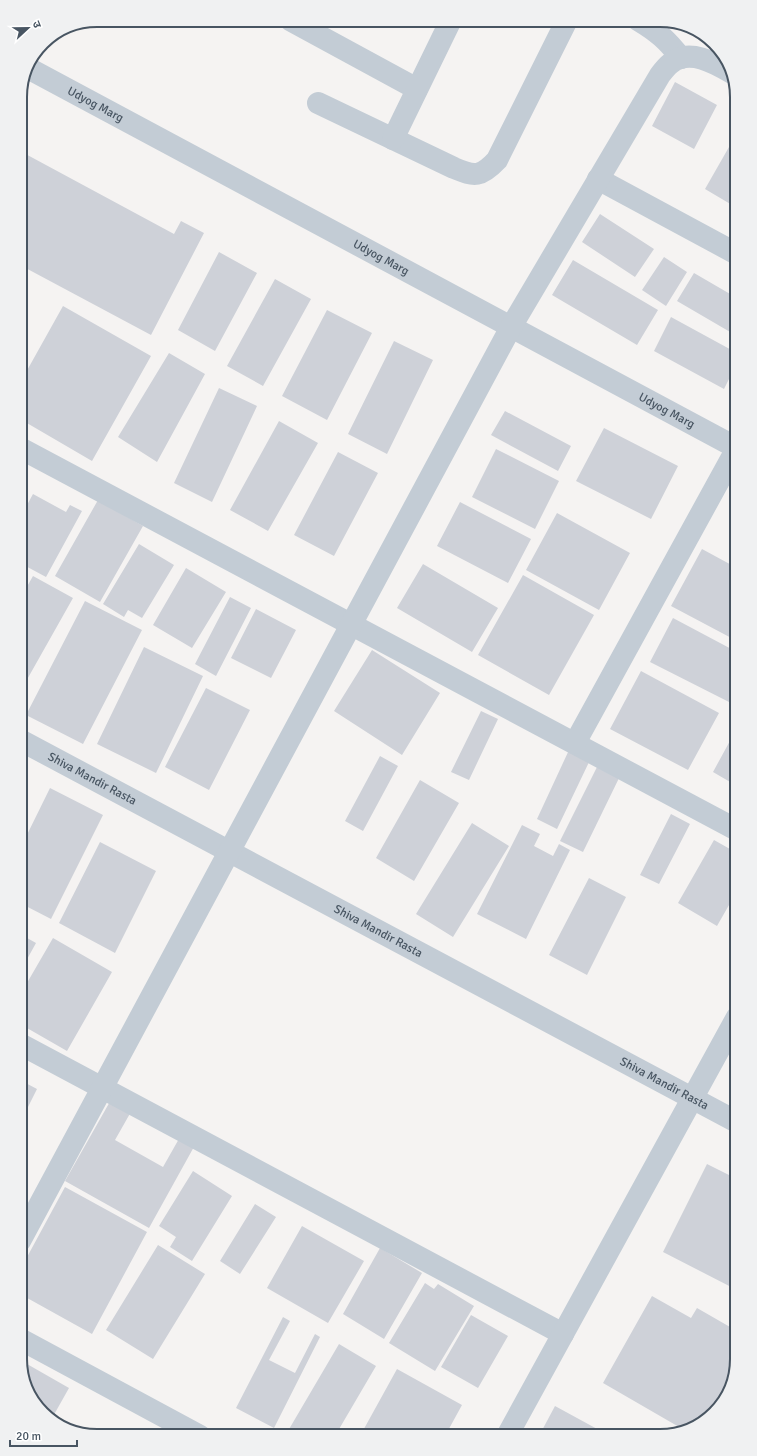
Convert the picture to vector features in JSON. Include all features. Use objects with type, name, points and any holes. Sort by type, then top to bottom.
[{"type":"street","points":[[303,27],[417,89]]},
{"type":"street","points":[[393,139],[448,27]]},
{"type":"street","points":[[318,103],[466,173],[477,175],[488,170],[497,160],[564,27]]},
{"type":"street","points":[[650,27],[667,40],[682,58]]},
{"type":"street","points":[[27,1228],[511,327],[660,75],[671,62],[682,58],[691,57],[709,60],[724,69]]},
{"type":"street","name":"Udyog Marg","points":[[32,70],[730,444]]},
{"type":"street","points":[[598,179],[730,250]]},
{"type":"street","points":[[27,452],[730,826]]},
{"type":"street","points":[[575,743],[730,461]]},
{"type":"street","name":"Shiva Mandir Rasta","points":[[27,744],[730,1118]]},
{"type":"street","points":[[511,1429],[730,1029]]},
{"type":"street","points":[[27,1048],[563,1334]]},
{"type":"street","points":[[27,1342],[187,1429]]},
{"type":"building","points":[[675,82],[717,105],[694,149],[652,126]]},
{"type":"building","points":[[730,145],[730,204],[705,189]]},
{"type":"building","points":[[27,155],[174,234],[181,221],[204,233],[151,335],[27,269]]},
{"type":"building","points":[[600,214],[654,249],[635,277],[582,242]]},
{"type":"building","points":[[219,252],[257,273],[215,351],[178,330]]},
{"type":"building","points":[[664,257],[687,272],[666,306],[642,290]]},
{"type":"building","points":[[573,260],[658,310],[637,345],[552,295]]},
{"type":"building","points":[[694,273],[730,294],[730,332],[677,301]]},
{"type":"building","points":[[275,279],[311,299],[263,386],[227,366]]},
{"type":"building","points":[[63,306],[151,356],[92,461],[27,423],[27,370]]},
{"type":"building","points":[[327,310],[372,333],[327,420],[282,396]]},
{"type":"building","points":[[671,317],[730,349],[730,377],[724,389],[654,351]]},
{"type":"building","points":[[394,341],[433,360],[387,454],[348,434]]},
{"type":"building","points":[[169,353],[205,374],[157,462],[118,437]]},
{"type":"building","points":[[219,388],[257,406],[212,502],[174,483]]},
{"type":"building","points":[[505,411],[571,446],[558,471],[491,435]]},
{"type":"building","points":[[279,421],[318,443],[268,531],[230,510]]},
{"type":"building","points":[[604,428],[678,466],[651,519],[576,481]]},
{"type":"building","points":[[496,449],[559,481],[535,529],[472,497]]},
{"type":"building","points":[[338,452],[378,473],[334,556],[294,535]]},
{"type":"building","points":[[33,494],[66,512],[70,505],[82,511],[46,577],[27,567],[27,505]]},
{"type":"building","points":[[98,500],[143,526],[100,602],[55,576]]},
{"type":"building","points":[[460,502],[531,539],[508,583],[437,546]]},
{"type":"building","points":[[557,513],[630,553],[599,610],[526,570]]},
{"type":"building","points":[[139,544],[174,565],[142,618],[128,610],[124,617],[103,604]]},
{"type":"building","points":[[702,549],[730,564],[730,637],[671,606]]},
{"type":"building","points":[[423,564],[498,608],[472,652],[397,608]]},
{"type":"building","points":[[186,568],[226,592],[192,648],[153,625]]},
{"type":"building","points":[[523,575],[594,615],[549,695],[478,655]]},
{"type":"building","points":[[33,576],[73,598],[27,680],[27,587]]},
{"type":"building","points":[[230,597],[251,608],[216,676],[195,664]]},
{"type":"building","points":[[85,601],[142,630],[83,744],[27,716]]},
{"type":"building","points":[[256,609],[296,630],[271,678],[231,658]]},
{"type":"building","points":[[673,618],[730,648],[730,700],[729,702],[650,662]]},
{"type":"building","points":[[144,647],[203,676],[156,773],[97,744]]},
{"type":"building","points":[[372,650],[440,693],[402,755],[334,711]]},
{"type":"building","points":[[641,671],[719,713],[688,770],[610,729]]},
{"type":"building","points":[[206,688],[250,710],[209,790],[165,767]]},
{"type":"building","points":[[481,711],[498,719],[469,780],[451,772]]},
{"type":"building","points":[[730,741],[730,782],[713,772]]},
{"type":"building","points":[[569,750],[590,760],[557,829],[537,819]]},
{"type":"building","points":[[380,756],[398,766],[363,831],[345,821]]},
{"type":"building","points":[[599,763],[621,774],[583,852],[560,841]]},
{"type":"building","points":[[420,780],[459,803],[414,881],[376,858]]},
{"type":"building","points":[[50,788],[103,815],[51,919],[27,907],[27,835]]},
{"type":"building","points":[[671,814],[690,824],[659,884],[640,875]]},
{"type":"building","points":[[472,823],[509,846],[453,937],[416,914]]},
{"type":"building","points":[[522,825],[540,834],[534,846],[553,856],[559,844],[570,850],[526,939],[477,914]]},
{"type":"building","points":[[714,840],[730,849],[730,903],[717,926],[678,903]]},
{"type":"building","points":[[100,842],[156,871],[115,953],[59,923]]},
{"type":"building","points":[[589,878],[626,897],[587,975],[549,955]]},
{"type":"building","points":[[27,938],[36,943],[27,959]]},
{"type":"building","points":[[53,938],[112,972],[67,1051],[27,1028],[27,983]]},
{"type":"building","points":[[27,1084],[37,1089],[27,1109]]},
{"type":"building","points":[[112,1098],[132,1110],[115,1140],[163,1167],[180,1137],[195,1145],[149,1228],[65,1181]]},
{"type":"building","points":[[707,1164],[730,1176],[730,1286],[663,1252]]},
{"type":"building","points":[[193,1171],[232,1196],[192,1261],[170,1247],[176,1237],[159,1226]]},
{"type":"building","points":[[65,1187],[147,1232],[92,1334],[27,1298],[27,1257]]},
{"type":"building","points":[[255,1204],[276,1217],[240,1274],[220,1261]]},
{"type":"building","points":[[302,1226],[364,1261],[328,1323],[267,1288]]},
{"type":"building","points":[[158,1245],[205,1274],[153,1359],[106,1330]]},
{"type":"building","points":[[380,1248],[422,1273],[384,1339],[343,1314]]},
{"type":"building","points":[[425,1283],[434,1289],[438,1284],[474,1306],[435,1371],[389,1343]]},
{"type":"building","points":[[652,1296],[691,1318],[697,1308],[730,1327],[729,1372],[723,1390],[713,1405],[706,1412],[687,1424],[679,1427],[603,1383]]},
{"type":"building","points":[[471,1315],[508,1336],[478,1388],[441,1367]]},
{"type":"building","points":[[283,1317],[290,1321],[269,1360],[295,1373],[315,1334],[320,1337],[274,1428],[236,1408]]},
{"type":"building","points":[[339,1344],[376,1366],[339,1429],[289,1429]]},
{"type":"building","points":[[27,1364],[69,1388],[54,1414],[36,1394],[32,1386]]},
{"type":"building","points":[[397,1369],[462,1405],[449,1429],[364,1429]]},
{"type":"building","points":[[555,1406],[597,1429],[543,1429]]}]
